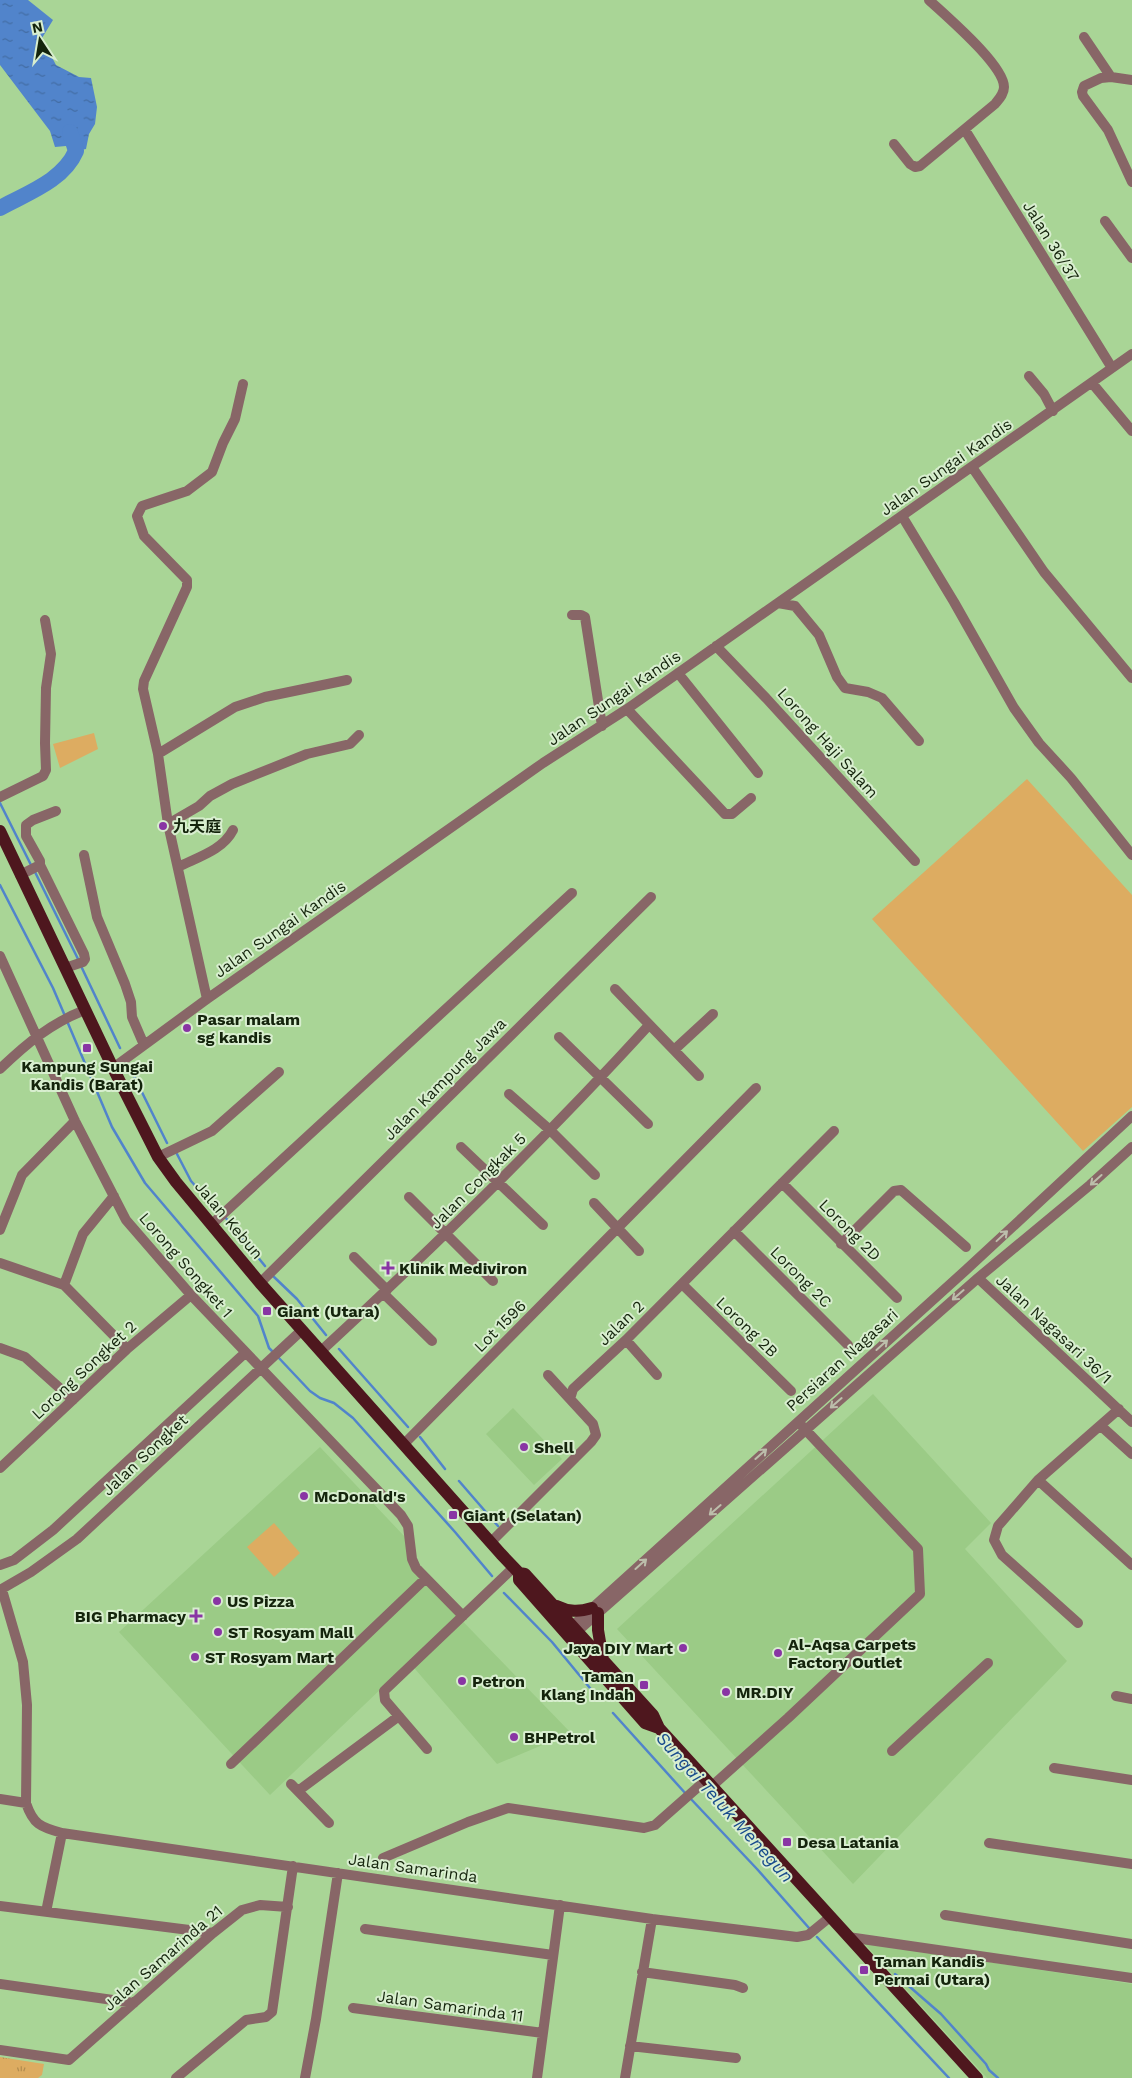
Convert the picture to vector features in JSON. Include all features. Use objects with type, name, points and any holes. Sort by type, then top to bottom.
[{"type":"main road","name":"Jalan Kebun","points":[[0,831],[31,869],[75,964],[85,1010],[158,1157],[211,1225],[260,1283],[516,1570],[525,1574],[552,1604],[571,1632],[645,1723],[659,1728]]},
{"type":"main road","name":"Jalan Kebun","points":[[516,1570],[519,1580],[571,1632],[604,1661],[653,1715],[659,1728],[977,2078]]},
{"type":"main road","points":[[552,1604],[567,1611],[595,1611],[604,1661]]},
{"type":"street","points":[[894,144],[910,164],[915,167],[920,166],[965,130],[1002,95],[1004,82],[991,60],[929,0]]},
{"type":"street","points":[[1084,37],[1111,77]]},
{"type":"street","points":[[1132,80],[1111,77],[1101,78],[1084,86],[1082,92],[1108,130],[1132,182]]},
{"type":"street","name":"Jalan 36/37","points":[[965,130],[1112,368]]},
{"type":"street","points":[[1105,221],[1132,258]]},
{"type":"street","name":"Jalan Sungai Kandis","points":[[113,1068],[207,999],[543,763],[627,709],[1132,354]]},
{"type":"street","points":[[1029,376],[1044,394],[1053,411]]},
{"type":"street","points":[[1092,383],[1132,431]]},
{"type":"street","points":[[207,999],[168,824],[158,754],[143,689],[144,681],[187,587],[187,580],[144,536],[137,516],[142,506],[187,490],[212,472],[235,419],[243,384]]},
{"type":"street","points":[[972,467],[1044,572],[1132,678]]},
{"type":"street","points":[[902,516],[954,602],[1014,708],[1039,743],[1071,778],[1132,855]]},
{"type":"street","points":[[778,603],[795,606],[819,634],[837,677],[845,688],[868,692],[882,698],[919,740]]},
{"type":"street","points":[[572,615],[585,617],[602,726]]},
{"type":"street","points":[[1,797],[43,776],[46,770],[46,688],[51,654],[45,620]]},
{"type":"street","name":"Lorong Haji Salam","points":[[716,646],[915,861]]},
{"type":"street","points":[[678,673],[758,773]]},
{"type":"street","points":[[158,754],[235,707],[265,697],[346,680]]},
{"type":"street","points":[[627,709],[725,814],[732,814],[751,798]]},
{"type":"street","points":[[168,824],[232,784],[307,754],[350,744],[359,735]]},
{"type":"street","points":[[56,811],[33,820],[26,825],[26,836],[40,861],[31,869],[81,945],[85,958],[75,964]]},
{"type":"street","points":[[178,867],[221,846],[229,838],[233,830]]},
{"type":"street","points":[[84,855],[97,917],[125,984],[131,1002],[132,1016],[144,1045]]},
{"type":"street","points":[[211,1225],[572,893]]},
{"type":"street","name":"Jalan Kampung Jawa","points":[[260,1283],[651,897]]},
{"type":"street","name":"Lorong Songket 1","points":[[0,956],[38,1035],[75,1121],[126,1220],[190,1295],[401,1515],[408,1526],[412,1559],[416,1568],[463,1616]]},
{"type":"street","points":[[615,989],[699,1076]]},
{"type":"street","points":[[0,1069],[38,1035],[59,1021],[85,1010]]},
{"type":"street","points":[[674,1050],[713,1014]]},
{"type":"street","name":"Jalan Congkak 5","points":[[321,1351],[446,1235],[601,1078],[649,1025]]},
{"type":"street","points":[[559,1037],[648,1124]]},
{"type":"street","points":[[158,1157],[212,1131],[279,1072]]},
{"type":"street","name":"Lot 1596","points":[[404,1444],[756,1088]]},
{"type":"street","points":[[509,1094],[550,1130],[595,1175]]},
{"type":"street","name":"Persiaran Nagasari","points":[[595,1611],[797,1421],[967,1269],[1132,1116]]},
{"type":"street","points":[[0,1230],[22,1175],[75,1121]]},
{"type":"street","name":"Jalan 2","points":[[570,1399],[572,1389],[626,1340],[834,1131]]},
{"type":"street","points":[[461,1147],[543,1225]]},
{"type":"street","name":"Persiaran Nagasari","points":[[571,1632],[806,1430],[978,1278],[1090,1185],[1132,1147]]},
{"type":"street","name":"Lorong 2D","points":[[782,1183],[897,1298]]},
{"type":"street","points":[[841,1244],[894,1191],[901,1190],[966,1247]]},
{"type":"street","points":[[64,1285],[83,1234],[114,1196]]},
{"type":"street","points":[[409,1197],[493,1281]]},
{"type":"street","points":[[594,1203],[640,1251]]},
{"type":"street","name":"Lorong 2C","points":[[734,1231],[848,1345]]},
{"type":"street","points":[[354,1258],[432,1341]]},
{"type":"street","points":[[0,1263],[64,1285],[127,1349]]},
{"type":"street","name":"Jalan Nagasari 36/1","points":[[978,1278],[1132,1422]]},
{"type":"street","name":"Lorong 2B","points":[[682,1284],[791,1391]]},
{"type":"street","name":"Lorong Songket 2","points":[[0,1468],[127,1349],[190,1295]]},
{"type":"street","name":"Jalan Songket","points":[[1,1590],[31,1572],[77,1539],[302,1330]]},
{"type":"street","points":[[626,1340],[657,1375]]},
{"type":"street","points":[[0,1348],[25,1357],[73,1400]]},
{"type":"street","name":"Jalan Songket","points":[[0,1565],[14,1560],[53,1530],[245,1353]]},
{"type":"street","points":[[491,1542],[553,1482],[596,1435],[593,1424],[548,1375]]},
{"type":"street","points":[[1078,1623],[1002,1555],[994,1540],[998,1526],[1038,1480],[1119,1409]]},
{"type":"street","points":[[383,1858],[468,1822],[508,1808],[644,1828],[655,1825],[687,1797],[709,1783],[788,1718],[920,1594],[918,1549],[797,1421]]},
{"type":"street","points":[[1101,1426],[1132,1454]]},
{"type":"street","points":[[1038,1480],[1132,1565]]},
{"type":"street","points":[[427,1749],[385,1700],[386,1688],[463,1616],[516,1570]]},
{"type":"street","points":[[230,1764],[425,1579]]},
{"type":"street","points":[[0,1799],[26,1802],[27,1705],[23,1662],[1,1590]]},
{"type":"street","points":[[892,1751],[988,1663]]},
{"type":"street","points":[[1116,1696],[1132,1698]]},
{"type":"street","points":[[329,1823],[295,1788],[399,1716]]},
{"type":"street","points":[[1054,1768],[1132,1780]]},
{"type":"street","name":"Jalan Samarinda","points":[[26,1802],[30,1815],[36,1824],[62,1832],[293,1866],[337,1879],[560,1905],[652,1919],[796,1937],[808,1935],[830,1916]]},
{"type":"street","points":[[46,1912],[62,1832]]},
{"type":"street","points":[[989,1843],[1132,1864]]},
{"type":"street","points":[[176,2078],[246,2020],[266,2017],[272,2012],[293,1866]]},
{"type":"street","points":[[305,2078],[337,1879]]},
{"type":"street","points":[[536,2078],[560,1905]]},
{"type":"street","points":[[0,1906],[213,1933]]},
{"type":"street","name":"Jalan Samarinda 21","points":[[0,2050],[68,2060],[213,1933],[242,1910],[251,1907],[288,1907]]},
{"type":"street","points":[[945,1915],[1132,1944]]},
{"type":"street","points":[[625,2078],[652,1919]]},
{"type":"street","points":[[365,1929],[553,1955]]},
{"type":"street","points":[[848,1937],[1132,1978]]},
{"type":"street","points":[[642,1972],[735,1985],[743,1988]]},
{"type":"street","points":[[0,1984],[134,2002]]},
{"type":"street","name":"Jalan Samarinda 11","points":[[353,2008],[543,2033]]},
{"type":"street","points":[[630,2046],[736,2058]]},
{"type":"shaded area","points":[[873,1394],[991,1523],[965,1549],[1067,1661],[853,1884],[617,1629]]},
{"type":"shaded area","points":[[513,1408],[562,1459],[534,1485],[486,1434]]},
{"type":"shaded area","points":[[320,1447],[405,1537],[410,1567],[571,1733],[497,1764],[409,1662],[270,1795],[119,1632]]},
{"type":"shaded area","points":[[864,1943],[1132,1984],[1132,2078],[987,2078]]},
{"type":"green space","points":[[94,733],[98,749],[60,768],[53,744]]},
{"type":"green space","points":[[1027,779],[1132,895],[1132,1107],[1083,1151],[872,919]]},
{"type":"green space","points":[[274,1523],[300,1553],[274,1577],[247,1547]]},
{"type":"green space","points":[[0,2057],[44,2064],[42,2075],[38,2078],[0,2078]]},
{"type":"water","points":[[0,0],[28,0],[53,20],[42,38],[56,65],[79,77],[91,78],[97,107],[95,124],[89,134],[86,149],[76,151],[66,146],[55,147],[50,131],[0,65]]},
{"type":"waterway","name":"Sungai Teluk Menegun","points":[[0,208],[43,185],[62,170],[76,151],[70,132]]},
{"type":"waterway","points":[[0,803],[32,867]]},
{"type":"waterway","points":[[35,872],[79,961]]},
{"type":"waterway","name":"Sungai Teluk Menegun","points":[[0,885],[53,988],[65,1016]]},
{"type":"waterway","points":[[81,966],[120,1048]]},
{"type":"waterway","name":"Sungai Teluk Menegun","points":[[67,1021],[112,1127],[145,1183],[258,1316],[269,1348],[273,1352]]},
{"type":"waterway","points":[[130,1068],[167,1143]]},
{"type":"waterway","points":[[177,1154],[191,1181],[216,1209]]},
{"type":"waterway","points":[[225,1217],[265,1266]]},
{"type":"waterway","points":[[273,1276],[297,1299],[326,1335]]},
{"type":"waterway","points":[[339,1349],[408,1427]]},
{"type":"waterway","name":"Sungai Teluk Menegun","points":[[277,1356],[310,1391],[320,1398],[334,1403],[353,1418],[492,1576]]},
{"type":"waterway","points":[[420,1437],[445,1469]]},
{"type":"waterway","points":[[459,1481],[498,1526]]},
{"type":"waterway","name":"Sungai Teluk Menegun","points":[[504,1593],[552,1642],[599,1699]]},
{"type":"waterway","name":"Sungai Teluk Menegun","points":[[613,1713],[686,1794]]},
{"type":"waterway","name":"Sungai Teluk Menegun","points":[[690,1798],[809,1928]]},
{"type":"waterway","name":"Sungai Teluk Menegun","points":[[817,1937],[949,2078]]},
{"type":"waterway","points":[[895,1974],[941,2014],[998,2078]]},
{"type":"place","name":"九天庭","points":[[163,826]]},
{"type":"place","name":"Pasar malam sg kandis","points":[[187,1028]]},
{"type":"place","name":"Kampung Sungai Kandis (Barat)","points":[[87,1048]]},
{"type":"place","name":"Klinik Mediviron","points":[[388,1268]]},
{"type":"place","name":"Giant (Utara)","points":[[267,1311]]},
{"type":"place","name":"Shell","points":[[524,1447]]},
{"type":"place","name":"McDonald's","points":[[304,1496]]},
{"type":"place","name":"Giant (Selatan)","points":[[453,1515]]},
{"type":"place","name":"US Pizza","points":[[217,1601]]},
{"type":"place","name":"BIG Pharmacy","points":[[196,1616]]},
{"type":"place","name":"ST Rosyam Mall","points":[[218,1632]]},
{"type":"place","name":"Jaya DIY Mart","points":[[683,1648]]},
{"type":"place","name":"Al-Aqsa Carpets Factory Outlet","points":[[778,1653]]},
{"type":"place","name":"ST Rosyam Mart","points":[[195,1657]]},
{"type":"place","name":"Petron","points":[[462,1681]]},
{"type":"place","name":"Taman Klang Indah","points":[[644,1685]]},
{"type":"place","name":"MR.DIY","points":[[726,1692]]},
{"type":"place","name":"BHPetrol","points":[[514,1737]]},
{"type":"place","name":"Desa Latania","points":[[787,1842]]},
{"type":"place","name":"Taman Kandis Permai (Utara)","points":[[864,1970]]}]
